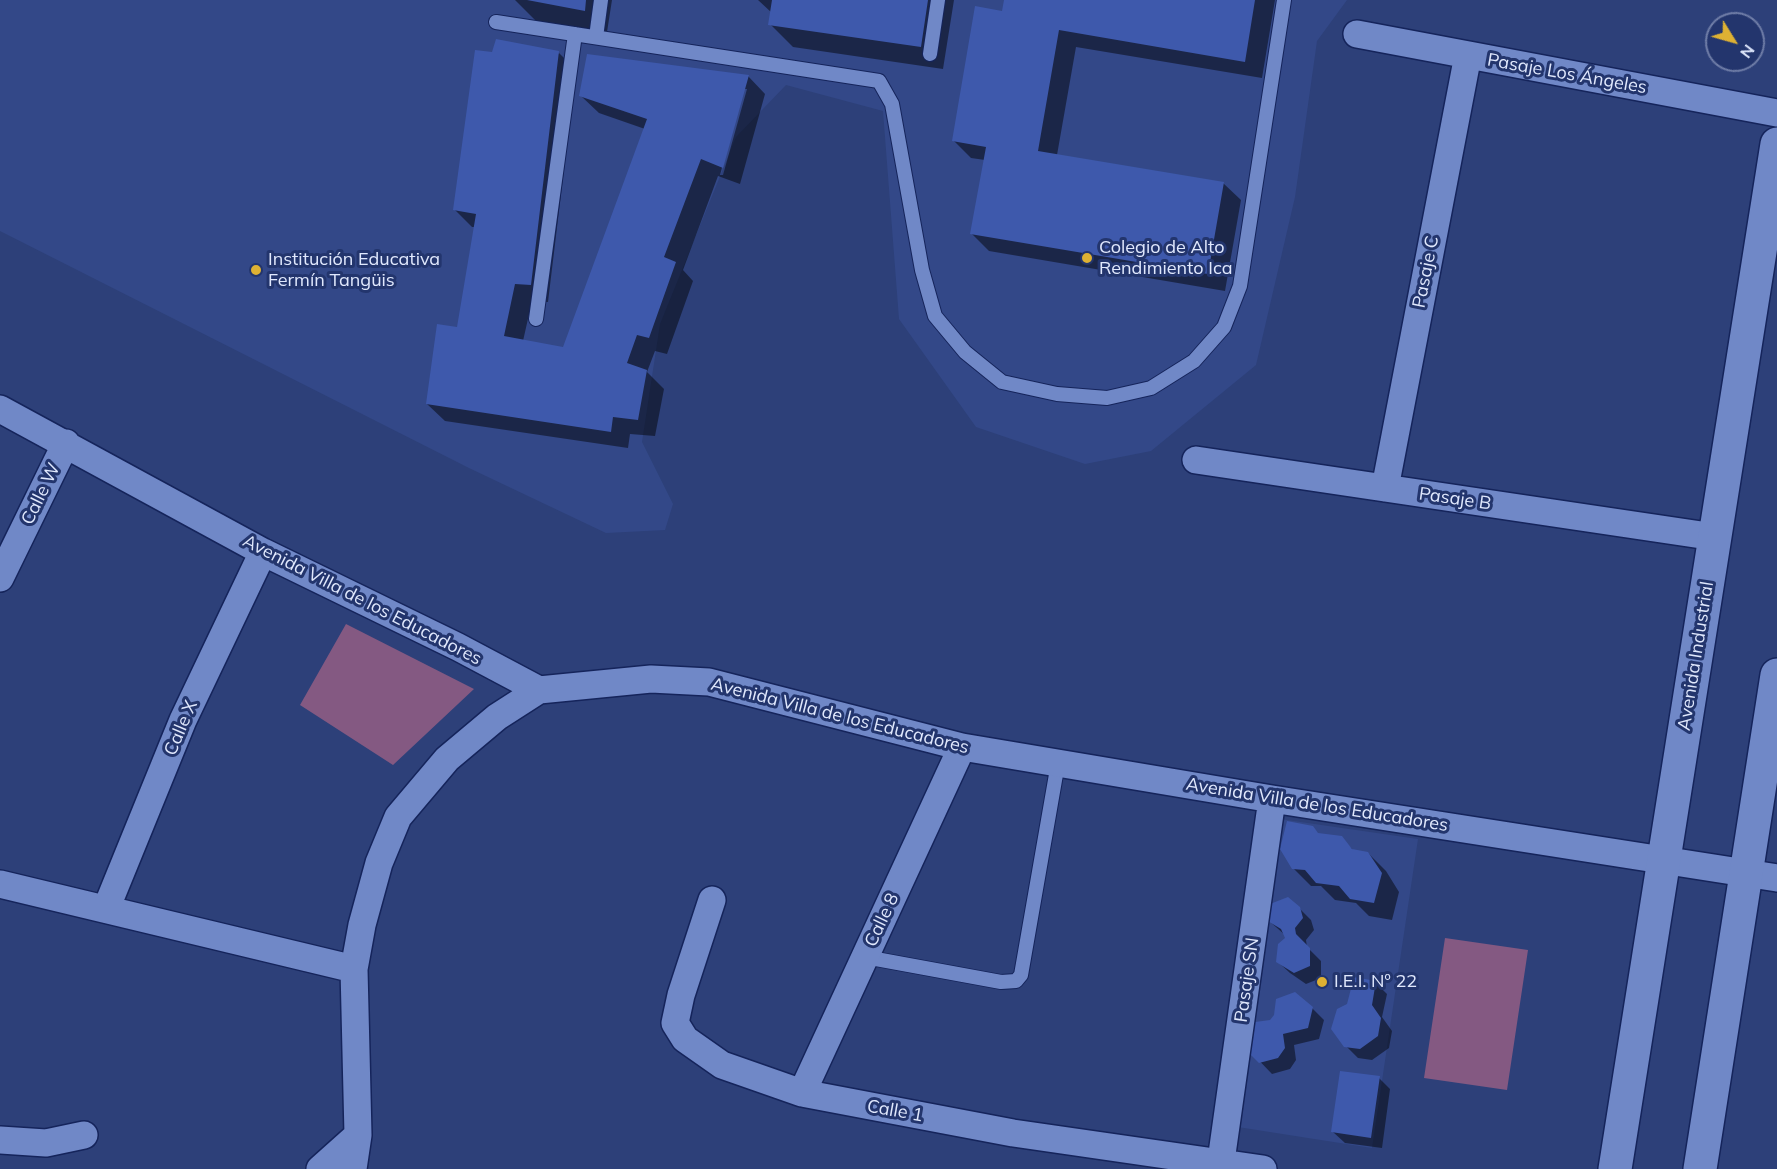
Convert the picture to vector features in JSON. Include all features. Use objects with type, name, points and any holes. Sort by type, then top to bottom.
[{"type":"street","name":"Pasaje Los Ángeles","points":[[1356,34],[1777,113]]},
{"type":"street","name":"Pasaje C","points":[[1385,488],[1468,55]]},
{"type":"street","name":"Avenida Industrial","points":[[1615,1169],[1714,537],[1768,259],[1777,144]]},
{"type":"street","name":"Avenida Villa de los Educadores","points":[[0,409],[262,552],[458,647],[539,690],[651,679],[709,682],[962,747],[1272,799],[1762,875]]},
{"type":"street","name":"Calle W","points":[[0,578],[66,443]]},
{"type":"street","name":"Pasaje B","points":[[1196,460],[1714,537]]},
{"type":"street","name":"Calle X","points":[[106,909],[183,720],[262,552]]},
{"type":"street","points":[[1700,1169],[1762,875],[1777,675]]},
{"type":"street","points":[[353,1169],[358,1135],[354,969],[362,925],[379,863],[398,817],[447,759],[497,717],[539,690]]},
{"type":"street","name":"Calle 8","points":[[802,1094],[962,747]]},
{"type":"street","name":"Pasaje SN","points":[[1221,1161],[1272,799]]},
{"type":"street","points":[[0,884],[354,969]]},
{"type":"street","name":"Calle 1","points":[[712,900],[681,995],[675,1023],[685,1039],[722,1065],[802,1094],[1014,1133],[1221,1161],[1263,1169]]},
{"type":"street","points":[[0,1140],[46,1143],[84,1135]]},
{"type":"street","points":[[320,1169],[358,1135]]},
{"type":"lane","points":[[596,37],[602,0]]},
{"type":"lane","points":[[930,54],[938,0]]},
{"type":"lane","points":[[495,22],[879,81],[892,104],[922,270],[935,316],[965,352],[1002,382],[1057,394],[1107,398],[1151,388],[1194,361],[1224,327],[1240,286],[1284,0]]},
{"type":"lane","points":[[537,319],[575,34]]},
{"type":"lane","points":[[865,957],[1001,982],[1016,981],[1021,975],[1058,763]]},
{"type":"shaded area","name":"Colegio de Alto Rendimiento Ica","points":[[0,0],[1347,0],[1317,41],[1295,197],[1256,365],[1151,451],[1085,464],[976,427],[899,319],[883,111],[786,85],[736,137],[660,324],[642,442],[673,504],[665,530],[606,533],[469,468],[0,231]]},
{"type":"shaded area","points":[[346,624],[474,689],[393,765],[300,705]]},
{"type":"shaded area","name":"I.E.I. Nº 22","points":[[1273,818],[1418,839],[1372,1148],[1225,1125]]},
{"type":"shaded area","points":[[1445,938],[1528,950],[1507,1090],[1424,1078]]},
{"type":"building","points":[[527,0],[586,0],[585,11]]},
{"type":"building","points":[[772,0],[928,0],[921,47],[768,25]]},
{"type":"building","points":[[1004,0],[1255,0],[1245,62],[1059,30],[1038,151],[1224,182],[1208,274],[970,234],[986,147],[952,141],[975,6],[1002,11]]},
{"type":"building","points":[[496,39],[559,51],[531,285],[515,284],[504,336],[563,347],[647,119],[579,96],[587,54],[749,75],[723,168],[701,159],[664,257],[676,262],[649,338],[637,335],[627,363],[647,370],[638,420],[613,417],[611,432],[426,404],[437,324],[457,327],[476,214],[453,210],[475,50],[492,52]]},
{"type":"building","points":[[1287,821],[1313,826],[1318,833],[1342,836],[1352,849],[1368,852],[1382,873],[1374,903],[1350,899],[1339,886],[1316,883],[1305,870],[1292,869],[1280,849]]},
{"type":"building","points":[[1288,897],[1300,907],[1303,918],[1295,928],[1296,934],[1310,948],[1310,966],[1294,973],[1276,962],[1278,944],[1285,938],[1281,929],[1266,920],[1270,904]]},
{"type":"building","points":[[1354,977],[1376,981],[1372,1005],[1381,1018],[1378,1036],[1360,1049],[1344,1047],[1331,1029],[1337,1009],[1347,1004]]},
{"type":"building","points":[[1295,992],[1313,1007],[1308,1028],[1283,1034],[1285,1048],[1278,1058],[1259,1063],[1245,1049],[1245,1034],[1255,1022],[1270,1020],[1274,1015],[1276,999]]},
{"type":"building","points":[[1340,1071],[1380,1076],[1371,1138],[1331,1132]]},
{"type":"place","name":"Colegio de Alto Rendimiento Ica","points":[[1087,258]]},
{"type":"place","name":"Institución Educativa Fermín Tangüis","points":[[256,270]]},
{"type":"place","name":"I.E.I. Nº 22","points":[[1322,982]]}]
